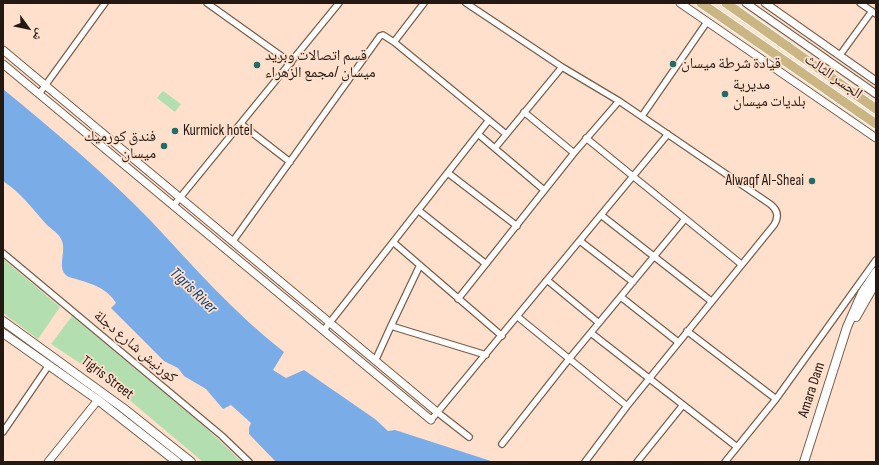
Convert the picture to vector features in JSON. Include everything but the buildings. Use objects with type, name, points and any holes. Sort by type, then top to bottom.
[{"type":"main road","name":"الجسر الثالث","points":[[701,3],[876,124]]},
{"type":"main road","name":"الجسر الثالث","points":[[726,3],[876,109]]},
{"type":"main road","points":[[807,462],[849,328],[862,293],[876,272]]},
{"type":"main road","points":[[849,328],[876,282]]},
{"type":"main road","name":"Tigris Street","points":[[3,321],[124,408],[191,462]]},
{"type":"main road","name":"Amara Dam","points":[[804,462],[849,328]]},
{"type":"main road","name":"Tigris Street","points":[[3,333],[98,400],[177,462]]},
{"type":"street","points":[[39,94],[105,3]]},
{"type":"street","points":[[207,3],[291,63]]},
{"type":"street","points":[[174,205],[339,3]]},
{"type":"street","points":[[394,42],[424,3]]},
{"type":"street","points":[[466,3],[562,67],[642,116],[770,204],[777,211],[778,216],[774,225],[649,378],[585,462]]},
{"type":"street","points":[[680,3],[876,138]]},
{"type":"street","points":[[746,3],[876,94]]},
{"type":"street","points":[[765,3],[876,81]]},
{"type":"street","points":[[840,56],[874,13],[860,3]]},
{"type":"street","points":[[642,116],[707,22]]},
{"type":"street","points":[[233,241],[380,36],[383,35],[394,42],[506,134]]},
{"type":"street","points":[[3,50],[181,196],[437,412],[469,436]]},
{"type":"street","points":[[3,64],[431,420],[518,317],[668,134]]},
{"type":"street","points":[[495,148],[562,67]]},
{"type":"street","points":[[458,299],[586,138],[619,101]]},
{"type":"street","points":[[524,112],[574,154]]},
{"type":"street","points":[[324,330],[489,120]]},
{"type":"street","points":[[86,133],[93,124]]},
{"type":"street","points":[[241,124],[290,162]]},
{"type":"street","points":[[478,134],[544,190]]},
{"type":"street","points":[[586,138],[741,264]]},
{"type":"street","points":[[448,173],[517,226]]},
{"type":"street","points":[[418,210],[486,264]]},
{"type":"street","points":[[601,215],[653,258],[711,301]]},
{"type":"street","points":[[502,444],[569,359],[685,219]]},
{"type":"street","points":[[580,240],[633,282]]},
{"type":"street","points":[[393,242],[502,336]]},
{"type":"street","name":"كورنيش شارع دجلة","points":[[3,253],[233,446],[249,462]]},
{"type":"street","points":[[725,462],[776,399],[876,260]]},
{"type":"street","points":[[376,359],[420,265]]},
{"type":"street","points":[[547,280],[600,323]]},
{"type":"street","points":[[621,297],[678,342]]},
{"type":"street","points":[[518,317],[627,406]]},
{"type":"street","points":[[391,326],[486,355]]},
{"type":"street","points":[[687,331],[776,399]]},
{"type":"street","points":[[591,332],[737,447]]},
{"type":"street","points":[[3,432],[49,366]]},
{"type":"street","points":[[48,462],[98,400]]},
{"type":"street","points":[[637,462],[683,405]]},
{"type":"green space","points":[[163,91],[181,104],[175,112],[157,98]]},
{"type":"green space","points":[[3,259],[60,307],[38,339],[3,313]]},
{"type":"green space","points":[[72,316],[206,428],[242,462],[203,462],[108,382],[51,344]]},
{"type":"water","name":"Tigris River","points":[[3,89],[98,170],[152,222],[232,306],[284,352],[273,370],[286,378],[304,370],[375,419],[388,431],[395,430],[494,462],[276,462],[249,434],[251,423],[231,405],[223,409],[206,389],[184,376],[178,368],[164,361],[111,308],[116,303],[104,290],[65,274],[62,267],[63,245],[61,238],[46,224],[21,196],[3,181]]},
{"type":"place","name":"قيادة شرطة ميسان","points":[[673,64]]},
{"type":"place","name":"قسم اتصالات وبريد ميسان /مجمع الزهراء","points":[[257,65]]},
{"type":"place","name":"مديرية بلديات ميسان","points":[[725,94]]},
{"type":"place","name":"Kurmick hotel","points":[[175,131]]},
{"type":"place","name":"فندق كورميك ميسان","points":[[164,146]]},
{"type":"place","name":"Alwaqf Al-Sheai","points":[[812,181]]}]
